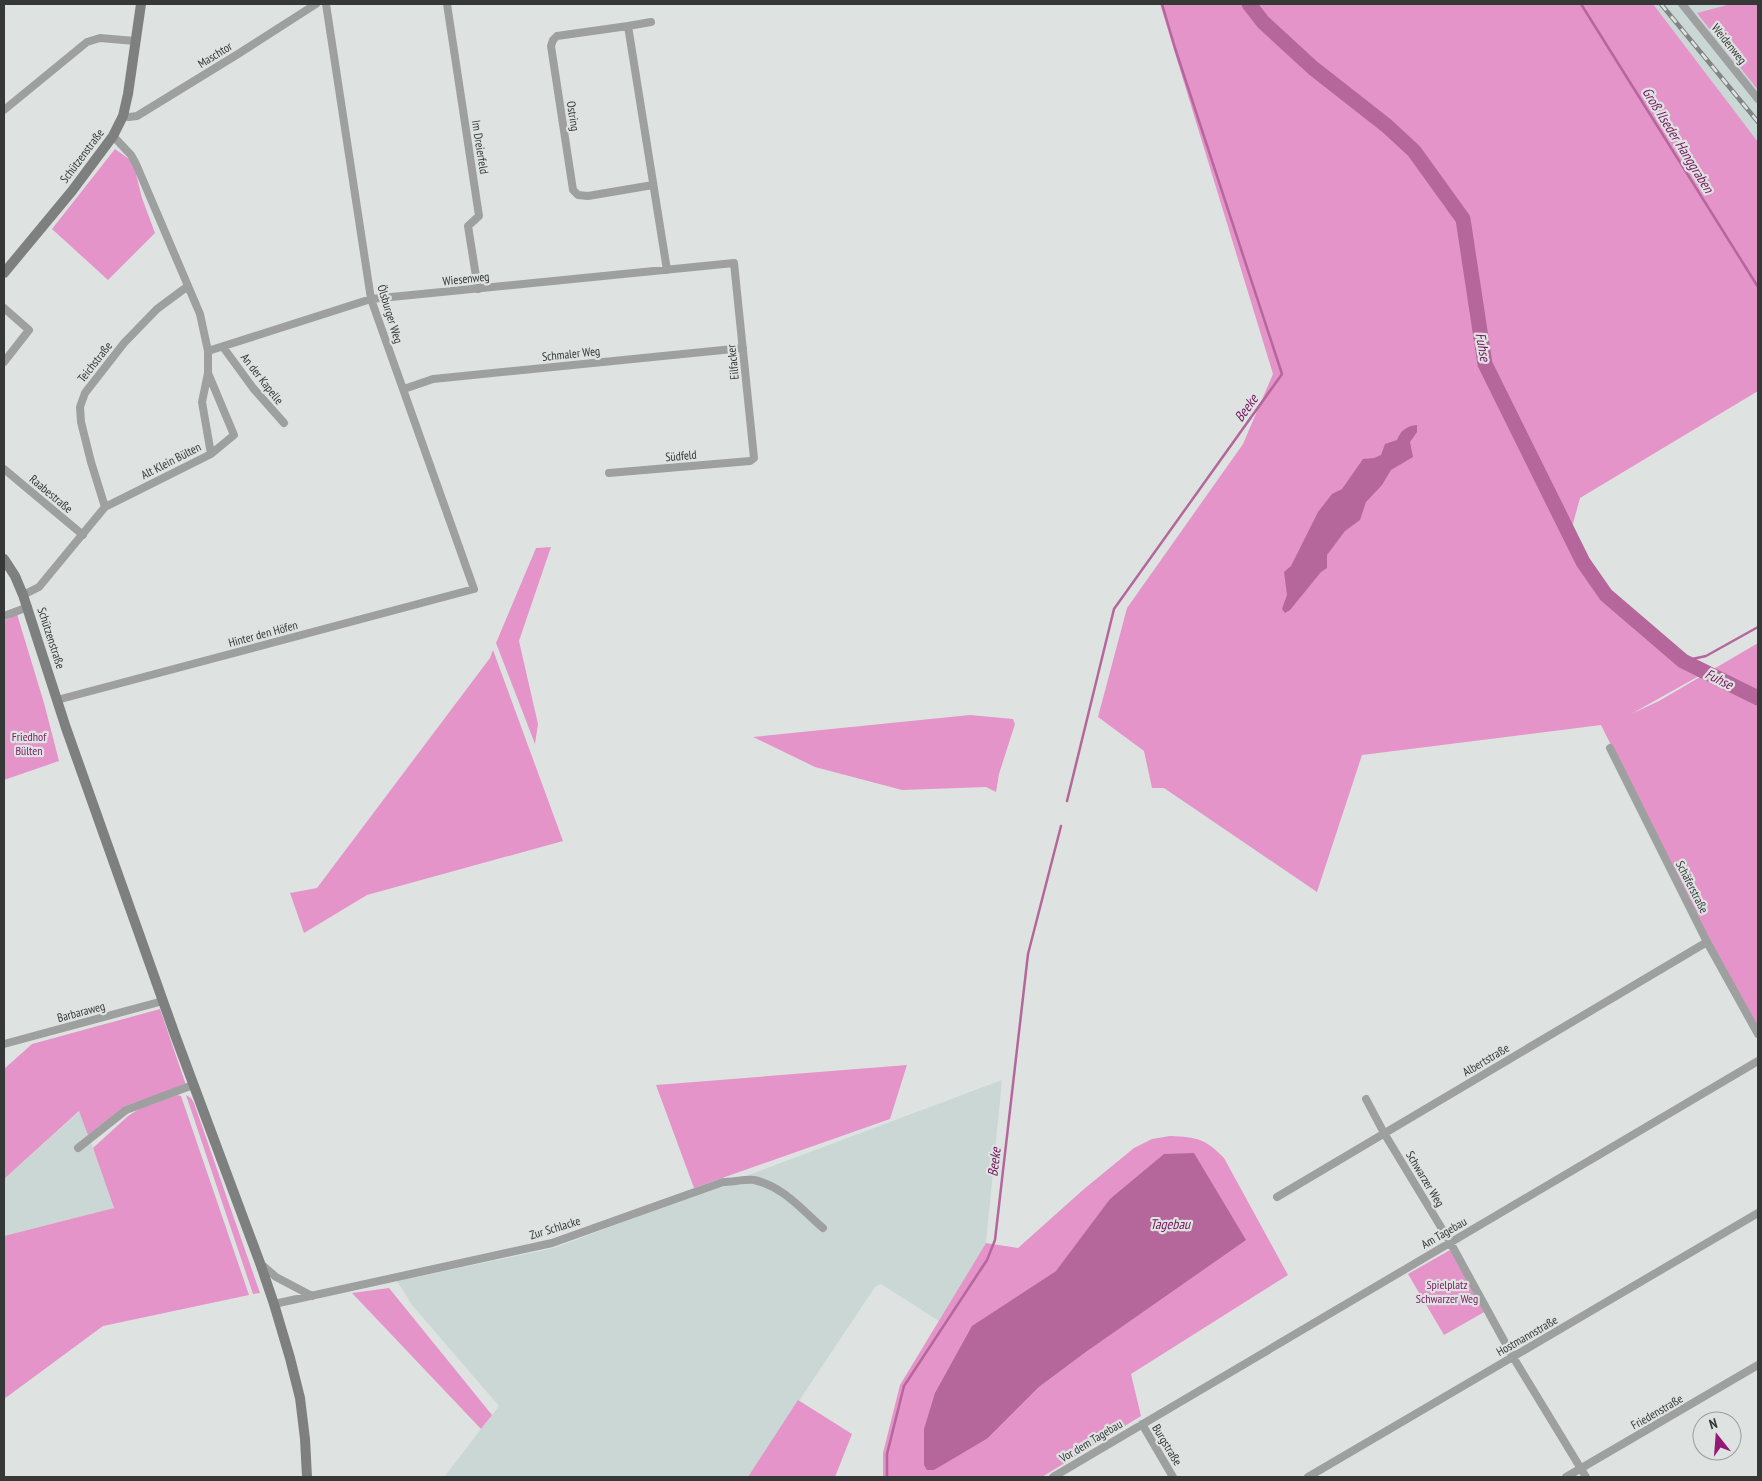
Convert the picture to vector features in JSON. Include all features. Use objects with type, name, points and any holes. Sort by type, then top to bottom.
[{"type":"street","name":"Schützenstraße","points":[[4,273],[72,191],[113,136],[123,116],[128,94],[141,4]]},
{"type":"street","name":"Maschtor","points":[[123,116],[137,116],[316,4]]},
{"type":"street","name":"Ölsburger Weg","points":[[326,4],[371,299],[474,589]]},
{"type":"street","name":"Im Dreierfeld","points":[[447,4],[478,216],[468,226],[478,289]]},
{"type":"street","name":"Weidenweg","points":[[1682,4],[1758,98]]},
{"type":"street","name":"Ostring","points":[[651,22],[557,36],[551,46],[573,190],[578,195],[588,196],[653,185]]},
{"type":"street","points":[[628,26],[667,270]]},
{"type":"street","points":[[4,110],[88,42],[100,38],[135,41]]},
{"type":"street","name":"Alt Klein Bülten","points":[[24,595],[40,587],[105,507],[211,454],[202,402],[208,373],[208,350],[200,314],[136,164],[131,155],[113,136]]},
{"type":"street","name":"Wiesenweg","points":[[208,350],[223,347],[371,299],[734,263]]},
{"type":"street","name":"Eilfacker","points":[[734,263],[754,458]]},
{"type":"street","name":"Teichstraße","points":[[105,507],[81,422],[80,407],[85,393],[124,343],[157,309],[188,286]]},
{"type":"street","points":[[4,308],[29,330],[4,362]]},
{"type":"street","name":"An der Kapelle","points":[[223,347],[253,388],[284,423]]},
{"type":"street","name":"Schmaler Weg","points":[[404,389],[433,378],[743,348]]},
{"type":"street","points":[[208,373],[234,435],[211,454]]},
{"type":"street","name":"Südfeld","points":[[609,473],[750,461],[754,458]]},
{"type":"street","name":"Raabestraße","points":[[4,469],[83,535]]},
{"type":"street","name":"Schützenstraße","points":[[4,559],[24,595],[66,728],[193,1085],[274,1304],[300,1398],[307,1477]]},
{"type":"street","name":"Hinter den Höfen","points":[[57,700],[474,589]]},
{"type":"street","points":[[4,616],[28,607]]},
{"type":"street","name":"Schäferstraße","points":[[1610,748],[1707,942],[1758,1034]]},
{"type":"street","name":"Albertstraße","points":[[1277,1197],[1707,942]]},
{"type":"street","name":"Barbaraweg","points":[[4,1044],[163,1001]]},
{"type":"street","name":"Am Tagebau","points":[[1142,1424],[1758,1061]]},
{"type":"street","points":[[78,1148],[126,1110],[193,1085]]},
{"type":"street","name":"Schwarzer Weg","points":[[1366,1099],[1384,1134],[1450,1242],[1513,1357],[1586,1477]]},
{"type":"street","name":"Zur Schlacke","points":[[274,1304],[552,1243],[723,1182],[753,1180],[770,1186],[789,1196],[823,1228]]},
{"type":"street","name":"Hostmannstraße","points":[[1308,1477],[1758,1213]]},
{"type":"street","points":[[260,1262],[276,1277],[312,1296]]},
{"type":"street","name":"Friedenstraße","points":[[1566,1477],[1758,1365]]},
{"type":"street","name":"Vor dem Tagebau","points":[[1053,1477],[1142,1424]]},
{"type":"street","name":"Burgstraße","points":[[1142,1424],[1173,1477]]},
{"type":"shaded area","points":[[1653,4],[1758,4],[1758,143]]},
{"type":"shaded area","points":[[1002,1080],[986,1243],[939,1321],[881,1284],[875,1287],[748,1477],[444,1477],[499,1406],[412,1305],[397,1281],[554,1248]]},
{"type":"shaded area","points":[[80,1111],[114,1208],[4,1236],[4,1179]]},
{"type":"green space","points":[[1160,4],[1653,4],[1758,142],[1758,391],[1580,498],[1568,542],[1580,567],[1591,583],[1618,613],[1649,642],[1699,676],[1631,714],[1659,701],[1758,643],[1758,1027],[1709,941],[1601,725],[1362,755],[1317,892],[1164,788],[1152,788],[1144,751],[1098,717],[1127,608],[1243,444],[1273,374]]},
{"type":"green space","points":[[1731,4],[1758,4],[1758,90],[1697,13]]},
{"type":"green space","points":[[115,149],[129,159],[135,170],[142,198],[155,233],[108,280],[52,229]]},
{"type":"green space","points":[[551,547],[519,641],[538,724],[535,744],[496,643],[536,548]]},
{"type":"green space","name":"Friedhof Bülten","points":[[17,614],[44,703],[59,761],[4,780],[4,621]]},
{"type":"green space","points":[[493,650],[563,841],[367,895],[304,933],[290,893],[317,888],[490,658]]},
{"type":"green space","points":[[970,715],[1013,719],[1015,724],[999,774],[996,792],[986,787],[902,790],[815,767],[753,737]]},
{"type":"green space","points":[[160,1009],[186,1085],[125,1106],[88,1135],[79,1111],[4,1179],[4,1069],[32,1044]]},
{"type":"green space","points":[[907,1065],[890,1119],[694,1188],[656,1085]]},
{"type":"green space","points":[[177,1095],[181,1096],[249,1295],[103,1326],[4,1399],[4,1236],[114,1208],[93,1148],[128,1116],[139,1109]]},
{"type":"green space","points":[[186,1095],[194,1103],[260,1293],[253,1294]]},
{"type":"green space","points":[[1170,1136],[1194,1138],[1212,1147],[1224,1158],[1288,1275],[1131,1374],[1141,1416],[1042,1477],[883,1477],[883,1453],[900,1385],[986,1243],[1018,1248],[1084,1189],[1134,1148],[1152,1139]],"holes":[[[1056,1271],[1090,1349],[1039,1387],[988,1438],[1016,1298]]]},
{"type":"green space","name":"Spielplatz Schwarzer Weg","points":[[1450,1250],[1486,1311],[1444,1335],[1408,1274]]},
{"type":"green space","points":[[389,1288],[492,1415],[481,1429],[352,1293]]},
{"type":"green space","points":[[798,1400],[852,1434],[835,1477],[748,1477]]},
{"type":"water","points":[[1417,425],[1417,432],[1410,442],[1413,457],[1391,470],[1382,485],[1366,502],[1360,520],[1345,531],[1327,555],[1327,568],[1321,572],[1290,610],[1285,613],[1282,609],[1287,595],[1284,572],[1291,566],[1318,512],[1332,494],[1342,489],[1363,459],[1381,455],[1385,444],[1397,440],[1402,431],[1410,426]]},
{"type":"water","name":"Tagebau","points":[[1194,1153],[1246,1240],[1039,1387],[988,1438],[934,1470],[927,1470],[924,1465],[924,1429],[935,1393],[972,1326],[1056,1271],[1110,1199],[1164,1154]]},
{"type":"waterway","name":"Beeke","points":[[1067,801],[1114,609],[1282,374],[1162,4]]},
{"type":"waterway","name":"Fuhse","points":[[1249,4],[1263,22],[1313,68],[1387,126],[1414,151],[1463,219],[1485,364],[1583,562],[1606,595],[1683,661],[1758,698]]},
{"type":"waterway","name":"Groß Ilseder Hanggraben","points":[[1581,4],[1758,287]]},
{"type":"waterway","points":[[1683,661],[1706,656],[1758,627]]},
{"type":"waterway","name":"Beeke","points":[[887,1477],[887,1454],[904,1386],[987,1260],[995,1240],[1028,954],[1061,826]]},
{"type":"railway","points":[[1661,4],[1758,122]]}]
